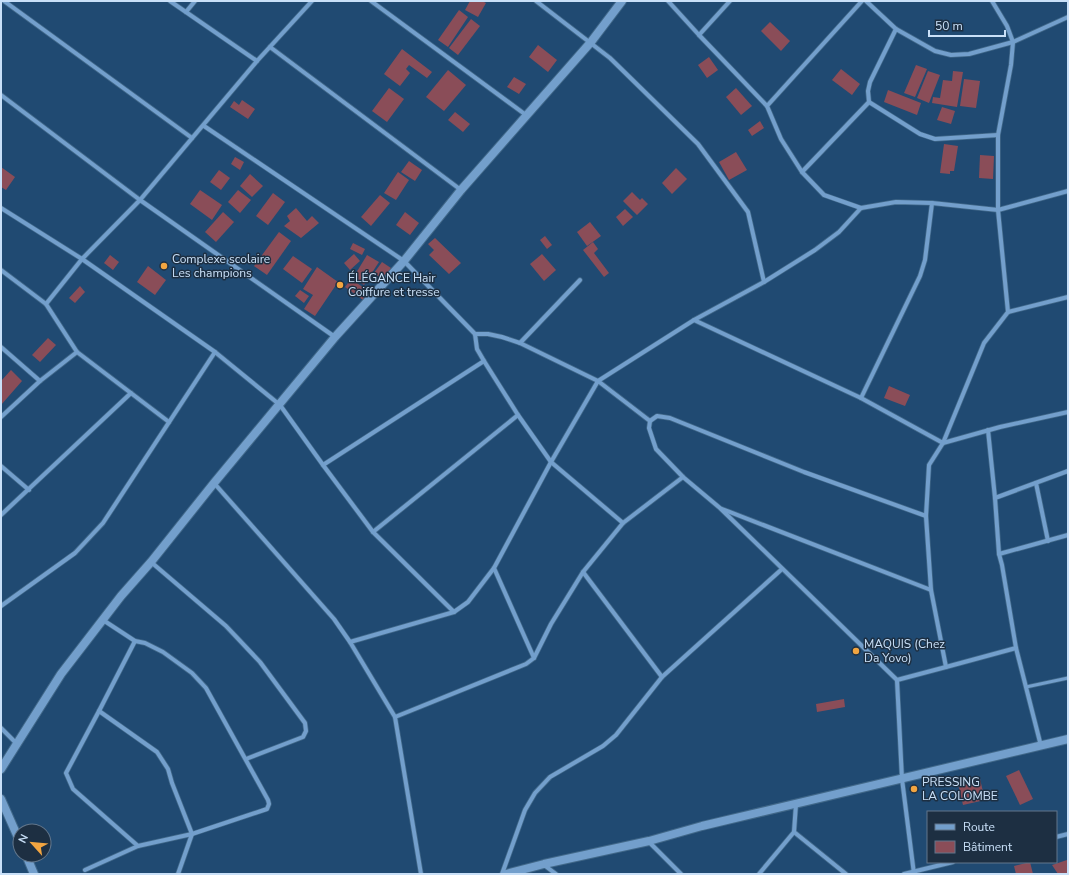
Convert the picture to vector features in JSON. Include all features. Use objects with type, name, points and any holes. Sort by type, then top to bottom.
[{"type":"main road","points":[[1,770],[61,674],[121,596],[151,562],[214,483],[335,337],[404,261],[461,190],[591,42],[622,1]]},
{"type":"main road","points":[[506,874],[649,841],[702,826],[1068,739]]},
{"type":"main road","points":[[1,799],[12,824]]},
{"type":"main road","points":[[29,863],[34,874]]},
{"type":"street","points":[[4,1],[192,138]]},
{"type":"street","points":[[170,1],[258,61]]},
{"type":"street","points":[[186,12],[195,1]]},
{"type":"street","points":[[46,304],[82,259],[140,200],[270,47],[312,1]]},
{"type":"street","points":[[371,1],[526,116]]},
{"type":"street","points":[[536,1],[610,58],[698,144],[748,212],[764,282]]},
{"type":"street","points":[[668,1],[767,106],[781,139],[802,172],[824,195],[861,208],[896,202],[932,203],[998,210],[1068,191]]},
{"type":"street","points":[[699,35],[730,1]]},
{"type":"street","points":[[767,106],[862,1]]},
{"type":"street","points":[[866,1],[896,29],[935,51],[951,55],[969,54],[1012,42],[1068,17]]},
{"type":"street","points":[[992,1],[1007,26],[1012,42],[1011,65],[998,134],[998,210],[1008,312]]},
{"type":"street","points":[[802,172],[869,102],[868,91],[870,82],[896,29]]},
{"type":"street","points":[[270,47],[461,190]]},
{"type":"street","points":[[1,94],[140,200],[335,337]]},
{"type":"street","points":[[869,102],[920,134],[935,139],[998,134]]},
{"type":"street","points":[[204,126],[404,261],[475,334],[477,350],[518,415],[551,462],[623,523]]},
{"type":"street","points":[[861,398],[920,276],[925,260],[932,203]]},
{"type":"street","points":[[1,208],[82,259],[215,352],[280,405],[373,532],[454,612]]},
{"type":"street","points":[[350,642],[454,612],[468,602],[494,568],[551,462],[598,381],[694,320],[764,282],[821,246],[839,232],[861,208]]},
{"type":"street","points":[[1,270],[46,304],[77,352],[169,422]]},
{"type":"street","points":[[520,343],[580,280]]},
{"type":"street","points":[[946,667],[931,590],[926,516],[929,465],[943,443],[984,343],[1008,312],[1068,297]]},
{"type":"street","points":[[694,320],[861,398],[943,443],[988,430],[1068,412]]},
{"type":"street","points":[[475,334],[488,334],[520,343],[598,381],[650,421]]},
{"type":"street","points":[[1,347],[40,381]]},
{"type":"street","points":[[1,417],[40,381],[77,352]]},
{"type":"street","points":[[1,606],[75,553],[102,523],[215,352]]},
{"type":"street","points":[[323,465],[484,361]]},
{"type":"street","points":[[1,516],[131,393]]},
{"type":"street","points":[[373,532],[518,415]]},
{"type":"street","points":[[650,421],[656,416],[670,418],[804,472],[926,516]]},
{"type":"street","points":[[650,421],[650,428],[656,449],[683,477],[720,508],[898,680],[902,779],[914,873]]},
{"type":"street","points":[[988,430],[999,554],[1016,648],[1041,746]]},
{"type":"street","points":[[1,466],[29,490]]},
{"type":"street","points":[[995,498],[1068,471]]},
{"type":"street","points":[[395,717],[526,664],[534,658],[551,624],[583,572],[623,523],[683,477]]},
{"type":"street","points":[[214,483],[334,619],[350,642],[395,717],[421,874]]},
{"type":"street","points":[[1036,483],[1048,541]]},
{"type":"street","points":[[720,508],[931,590]]},
{"type":"street","points":[[999,554],[1068,535]]},
{"type":"street","points":[[151,562],[226,626],[260,662],[305,723],[306,731],[303,737],[246,759]]},
{"type":"street","points":[[494,568],[534,658]]},
{"type":"street","points":[[502,874],[525,810],[535,793],[550,777],[603,746],[616,736],[662,677],[782,569]]},
{"type":"street","points":[[583,572],[662,677]]},
{"type":"street","points":[[85,870],[138,846],[192,834],[267,809],[269,804],[246,759],[206,688],[192,673],[163,652],[144,643],[135,642],[102,620]]},
{"type":"street","points":[[135,642],[66,773],[73,789],[138,846]]},
{"type":"street","points":[[898,680],[1016,648]]},
{"type":"street","points":[[99,711],[157,752],[168,769],[192,834],[178,874]]},
{"type":"street","points":[[1,728],[17,744]]},
{"type":"street","points":[[759,874],[794,832],[796,804]]},
{"type":"street","points":[[794,832],[846,874]]},
{"type":"street","points":[[1057,837],[1068,834]]},
{"type":"street","points":[[649,841],[681,874]]},
{"type":"street","points":[[904,874],[914,873],[949,863]]},
{"type":"street","points":[[544,864],[556,874]]},
{"type":"lane","points":[[1026,687],[1068,678]]},
{"type":"building","points":[[470,1],[482,1],[486,3],[478,17],[465,10]]},
{"type":"building","points":[[459,10],[468,17],[448,47],[438,40]]},
{"type":"building","points":[[471,19],[480,26],[458,55],[449,48]]},
{"type":"building","points":[[770,22],[790,41],[781,51],[761,31]]},
{"type":"building","points":[[538,45],[557,60],[548,72],[529,57]]},
{"type":"building","points":[[402,49],[432,72],[427,78],[409,65],[406,69],[410,73],[400,86],[384,74]]},
{"type":"building","points":[[709,57],[718,70],[707,78],[698,65]]},
{"type":"building","points":[[916,65],[927,69],[915,97],[904,93]]},
{"type":"building","points":[[841,69],[860,84],[852,95],[832,80]]},
{"type":"building","points":[[448,70],[466,85],[444,111],[426,97]]},
{"type":"building","points":[[928,71],[940,75],[929,103],[917,98]]},
{"type":"building","points":[[953,71],[963,72],[957,107],[932,103],[933,97],[940,98],[943,80],[952,81]]},
{"type":"building","points":[[514,77],[526,84],[519,94],[507,87]]},
{"type":"building","points":[[964,79],[980,81],[976,108],[960,106]]},
{"type":"building","points":[[389,88],[404,99],[387,122],[372,111]]},
{"type":"building","points":[[736,88],[752,106],[741,115],[726,97]]},
{"type":"building","points":[[888,90],[921,103],[917,115],[884,102]]},
{"type":"building","points":[[242,100],[255,109],[248,119],[230,107],[234,101],[239,105]]},
{"type":"building","points":[[942,107],[955,111],[951,124],[937,120]]},
{"type":"building","points":[[455,112],[470,124],[463,132],[448,120]]},
{"type":"building","points":[[760,121],[764,128],[752,136],[748,130]]},
{"type":"building","points":[[944,144],[958,146],[954,171],[950,171],[950,174],[940,173]]},
{"type":"building","points":[[736,152],[747,170],[729,180],[719,162]]},
{"type":"building","points":[[980,155],[994,156],[993,179],[979,178]]},
{"type":"building","points":[[235,157],[244,162],[240,170],[231,164]]},
{"type":"building","points":[[409,161],[422,170],[415,181],[401,172]]},
{"type":"building","points":[[1,167],[15,177],[6,190],[1,187]]},
{"type":"building","points":[[676,168],[687,179],[672,194],[662,183]]},
{"type":"building","points":[[219,170],[230,178],[221,190],[210,182]]},
{"type":"building","points":[[398,172],[409,180],[396,200],[384,193]]},
{"type":"building","points":[[250,174],[263,186],[252,197],[240,186]]},
{"type":"building","points":[[200,190],[222,205],[212,220],[190,204]]},
{"type":"building","points":[[238,190],[251,200],[240,213],[228,202]]},
{"type":"building","points":[[632,192],[640,200],[642,198],[648,204],[637,215],[623,201]]},
{"type":"building","points":[[273,193],[285,202],[268,225],[256,216]]},
{"type":"building","points":[[380,195],[390,203],[371,226],[361,217]]},
{"type":"building","points":[[296,208],[307,221],[312,216],[319,223],[301,238],[284,226],[290,221],[287,216]]},
{"type":"building","points":[[625,209],[633,217],[623,226],[616,217]]},
{"type":"building","points":[[223,212],[234,222],[216,242],[205,232]]},
{"type":"building","points":[[405,212],[419,223],[410,235],[396,225]]},
{"type":"building","points":[[590,222],[601,236],[587,246],[577,232]]},
{"type":"building","points":[[279,232],[291,241],[267,275],[254,266]]},
{"type":"building","points":[[545,236],[552,245],[547,249],[540,240]]},
{"type":"building","points":[[435,238],[461,263],[449,274],[429,255],[434,250],[428,244]]},
{"type":"building","points":[[593,242],[598,249],[594,253],[609,273],[604,277],[583,250]]},
{"type":"building","points":[[353,243],[365,249],[362,255],[350,249]]},
{"type":"building","points":[[354,254],[360,261],[350,270],[344,263]]},
{"type":"building","points":[[542,254],[556,270],[544,281],[530,264]]},
{"type":"building","points":[[110,255],[119,262],[113,270],[104,263]]},
{"type":"building","points":[[367,255],[379,262],[364,285],[353,278]]},
{"type":"building","points":[[293,256],[312,269],[302,283],[283,269]]},
{"type":"building","points":[[382,262],[391,268],[383,280],[374,273]]},
{"type":"building","points":[[148,266],[166,280],[155,295],[137,282]]},
{"type":"building","points":[[317,267],[338,282],[315,316],[304,309],[313,295],[303,289]]},
{"type":"building","points":[[351,279],[364,288],[363,291],[367,294],[363,300],[345,287]]},
{"type":"building","points":[[80,286],[85,292],[75,303],[69,298]]},
{"type":"building","points":[[300,290],[309,296],[304,303],[295,296]]},
{"type":"building","points":[[48,338],[56,345],[40,362],[32,355]]},
{"type":"building","points":[[11,370],[22,381],[1,405],[1,381]]},
{"type":"building","points":[[889,386],[910,395],[905,406],[884,398]]},
{"type":"building","points":[[844,699],[845,707],[817,712],[816,704]]},
{"type":"building","points":[[1019,770],[1033,799],[1020,805],[1006,776]]},
{"type":"building","points":[[980,779],[985,800],[963,805],[958,784]]},
{"type":"building","points":[[1067,860],[1068,874],[1058,874],[1052,865]]},
{"type":"building","points":[[1030,863],[1033,874],[1016,874],[1014,866]]},
{"type":"place","name":"Complexe scolaire Les champions","points":[[164,266]]},
{"type":"place","name":"ÉLÉGANCE Hair Coiffure et tresse","points":[[340,285]]},
{"type":"place","name":"MAQUIS (Chez Da Yovo)","points":[[856,651]]},
{"type":"place","name":"PRESSING LA COLOMBE","points":[[914,789]]}]
